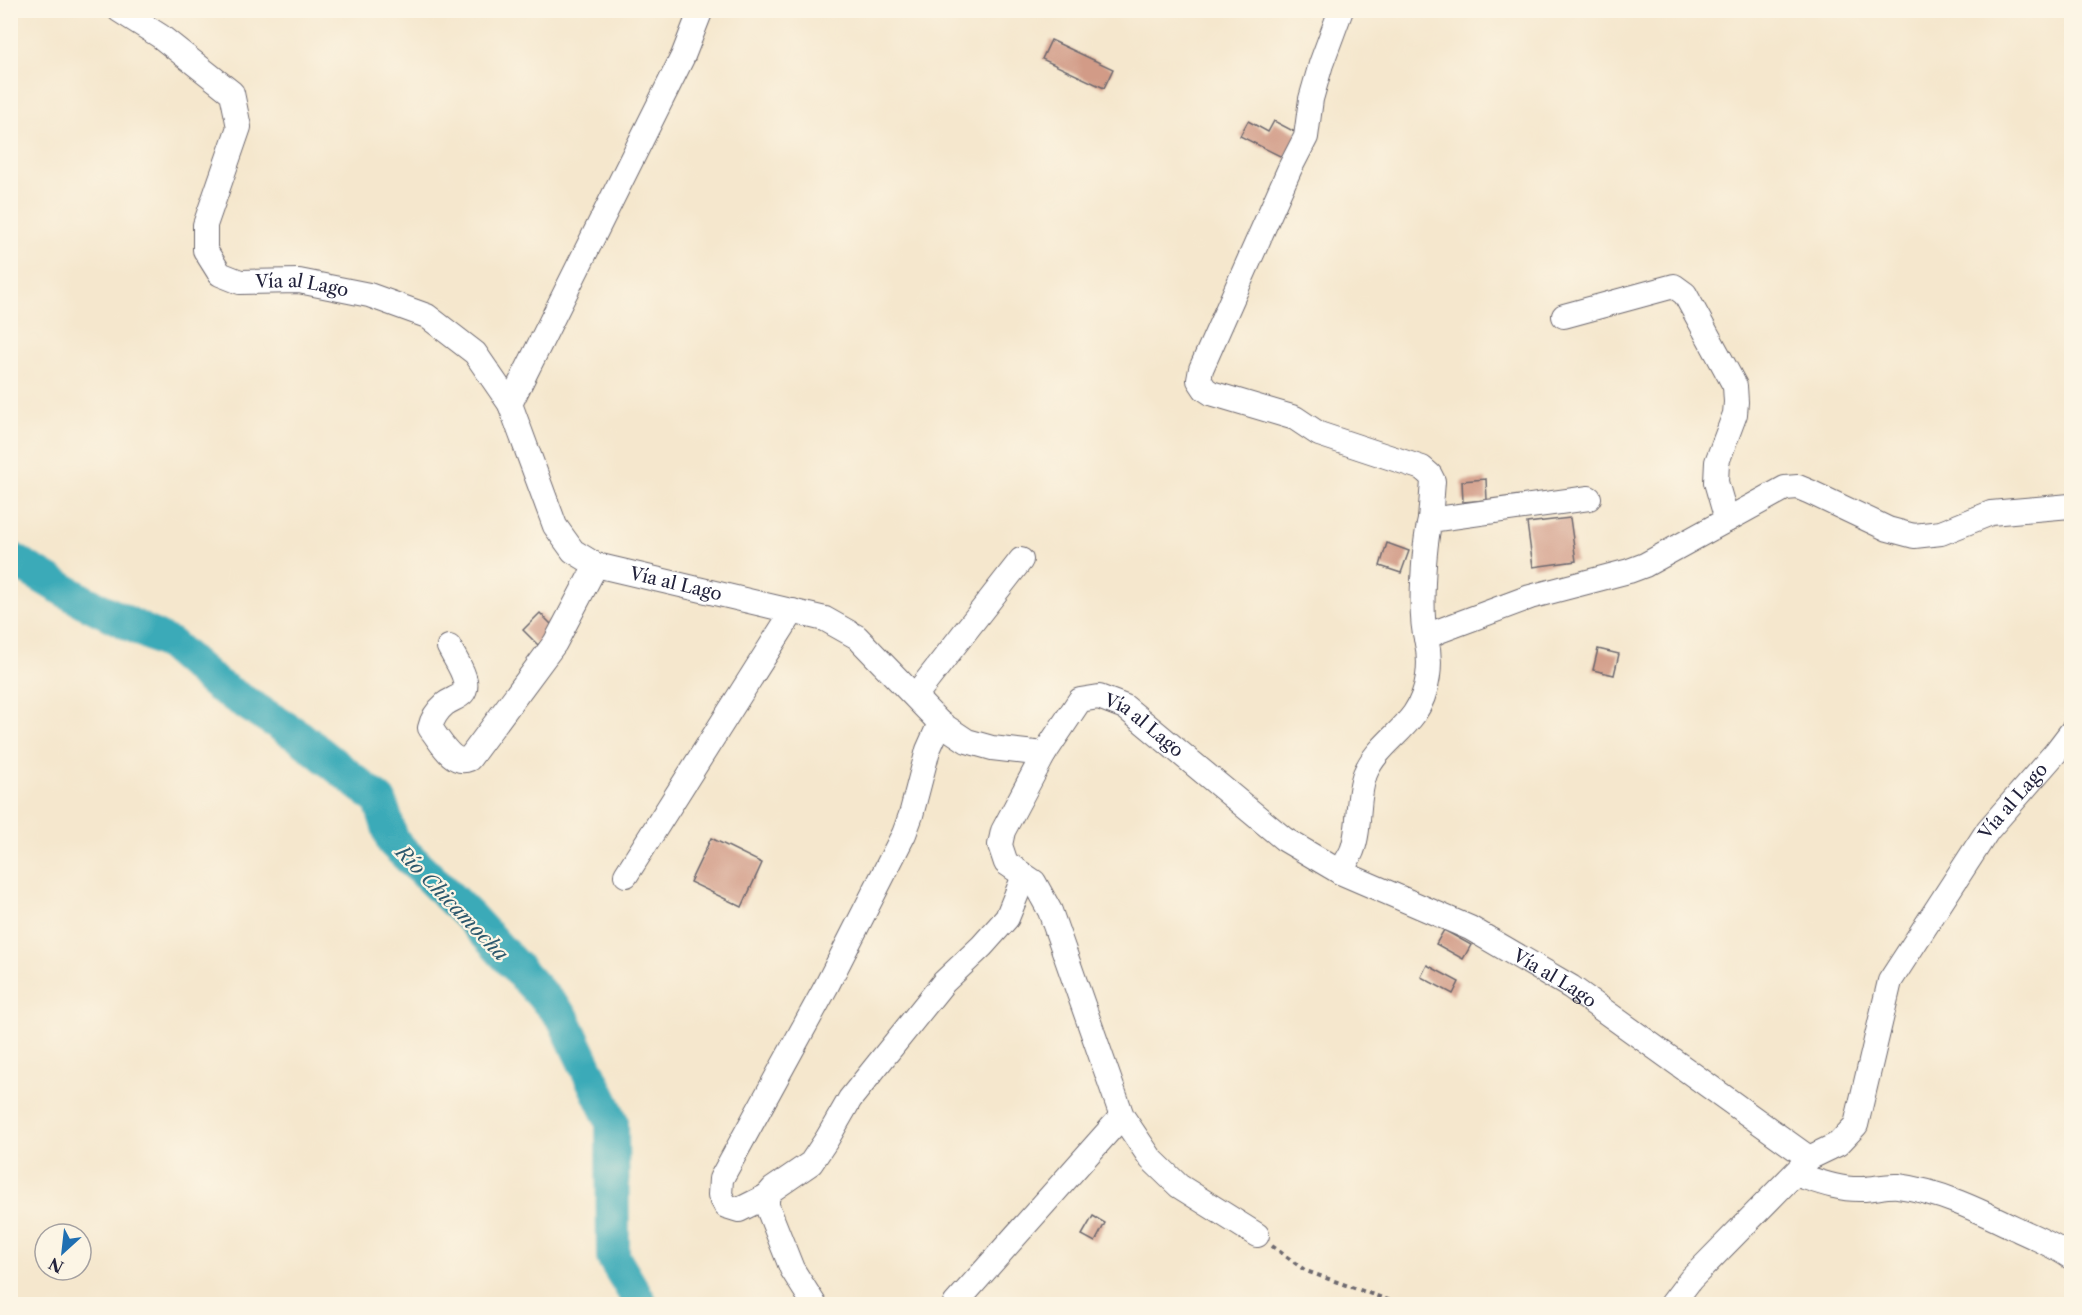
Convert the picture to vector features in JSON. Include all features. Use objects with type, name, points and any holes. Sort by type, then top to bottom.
[{"type":"street","name":"Vía al Lago","points":[[119,10],[160,36],[232,93],[240,127],[205,225],[205,250],[220,274],[240,282],[299,281],[369,295],[427,316],[476,353],[510,404],[555,526],[573,551],[596,565],[825,619],[856,637],[940,723],[967,741],[992,748],[1044,754],[1080,700],[1099,697],[1125,707],[1284,839],[1340,872],[1470,928],[1571,987],[1802,1166],[1838,1144],[1856,1125],[1890,981],[1988,830],[2072,731]]},
{"type":"street","points":[[510,404],[683,56],[701,10]]},
{"type":"street","points":[[1340,872],[1353,846],[1364,776],[1378,753],[1414,713],[1423,695],[1429,673],[1429,653],[1423,627],[1432,481],[1430,475],[1422,468],[1318,434],[1295,418],[1210,393],[1199,380],[1201,369],[1306,137],[1321,63],[1341,10]]},
{"type":"street","points":[[1564,316],[1674,286],[1685,294],[1735,386],[1737,402],[1735,414],[1717,462],[1716,482],[1727,520]]},
{"type":"street","points":[[1426,638],[1530,597],[1629,572],[1785,489],[1798,488],[1888,529],[1914,536],[1941,533],[1991,513],[2071,505]]},
{"type":"street","points":[[1430,520],[1589,498]]},
{"type":"street","points":[[915,696],[1021,560]]},
{"type":"street","points":[[449,647],[465,681],[465,689],[461,696],[443,707],[434,718],[430,728],[455,759],[461,762],[469,759],[555,643],[596,565]]},
{"type":"street","points":[[626,875],[793,611]]},
{"type":"street","points":[[940,723],[925,760],[904,834],[826,987],[722,1179],[720,1195],[726,1206],[739,1210],[767,1196],[773,1189],[811,1163],[850,1099],[944,982],[982,946],[1007,918],[1024,876]]},
{"type":"street","points":[[1044,754],[1003,831],[1001,854],[1006,863],[1034,882],[1050,911],[1122,1116],[1151,1159],[1179,1186],[1257,1235]]},
{"type":"street","points":[[955,1305],[1122,1116]]},
{"type":"street","points":[[1672,1305],[1691,1279],[1802,1166],[1842,1188],[1900,1186],[1932,1193],[2009,1225],[2059,1249],[2072,1258]]},
{"type":"street","points":[[767,1196],[767,1206],[792,1269],[814,1305]]},
{"type":"path","points":[[1257,1235],[1306,1271],[1388,1300],[1395,1305]]},
{"type":"building","points":[[1051,40],[1113,69],[1104,88],[1042,59]]},
{"type":"building","points":[[1248,121],[1268,132],[1274,121],[1299,134],[1286,159],[1240,136]]},
{"type":"building","points":[[1486,479],[1487,500],[1463,502],[1462,481]]},
{"type":"building","points":[[1570,518],[1576,561],[1533,567],[1527,523]]},
{"type":"building","points":[[1387,543],[1409,551],[1401,573],[1380,566]]},
{"type":"building","points":[[540,613],[555,628],[538,645],[523,630]]},
{"type":"building","points":[[1598,649],[1619,654],[1614,675],[1593,670]]},
{"type":"building","points":[[711,838],[762,863],[742,907],[690,882]]},
{"type":"building","points":[[1444,930],[1471,945],[1463,959],[1436,944]]},
{"type":"building","points":[[1427,965],[1459,982],[1453,994],[1421,977]]},
{"type":"building","points":[[1093,1216],[1105,1223],[1095,1242],[1082,1235]]},
{"type":"waterway","name":"Río Chicamocha","points":[[10,558],[83,601],[170,644],[217,685],[300,737],[380,801],[393,842],[471,918],[563,1018],[612,1122],[613,1257],[641,1304]]}]
